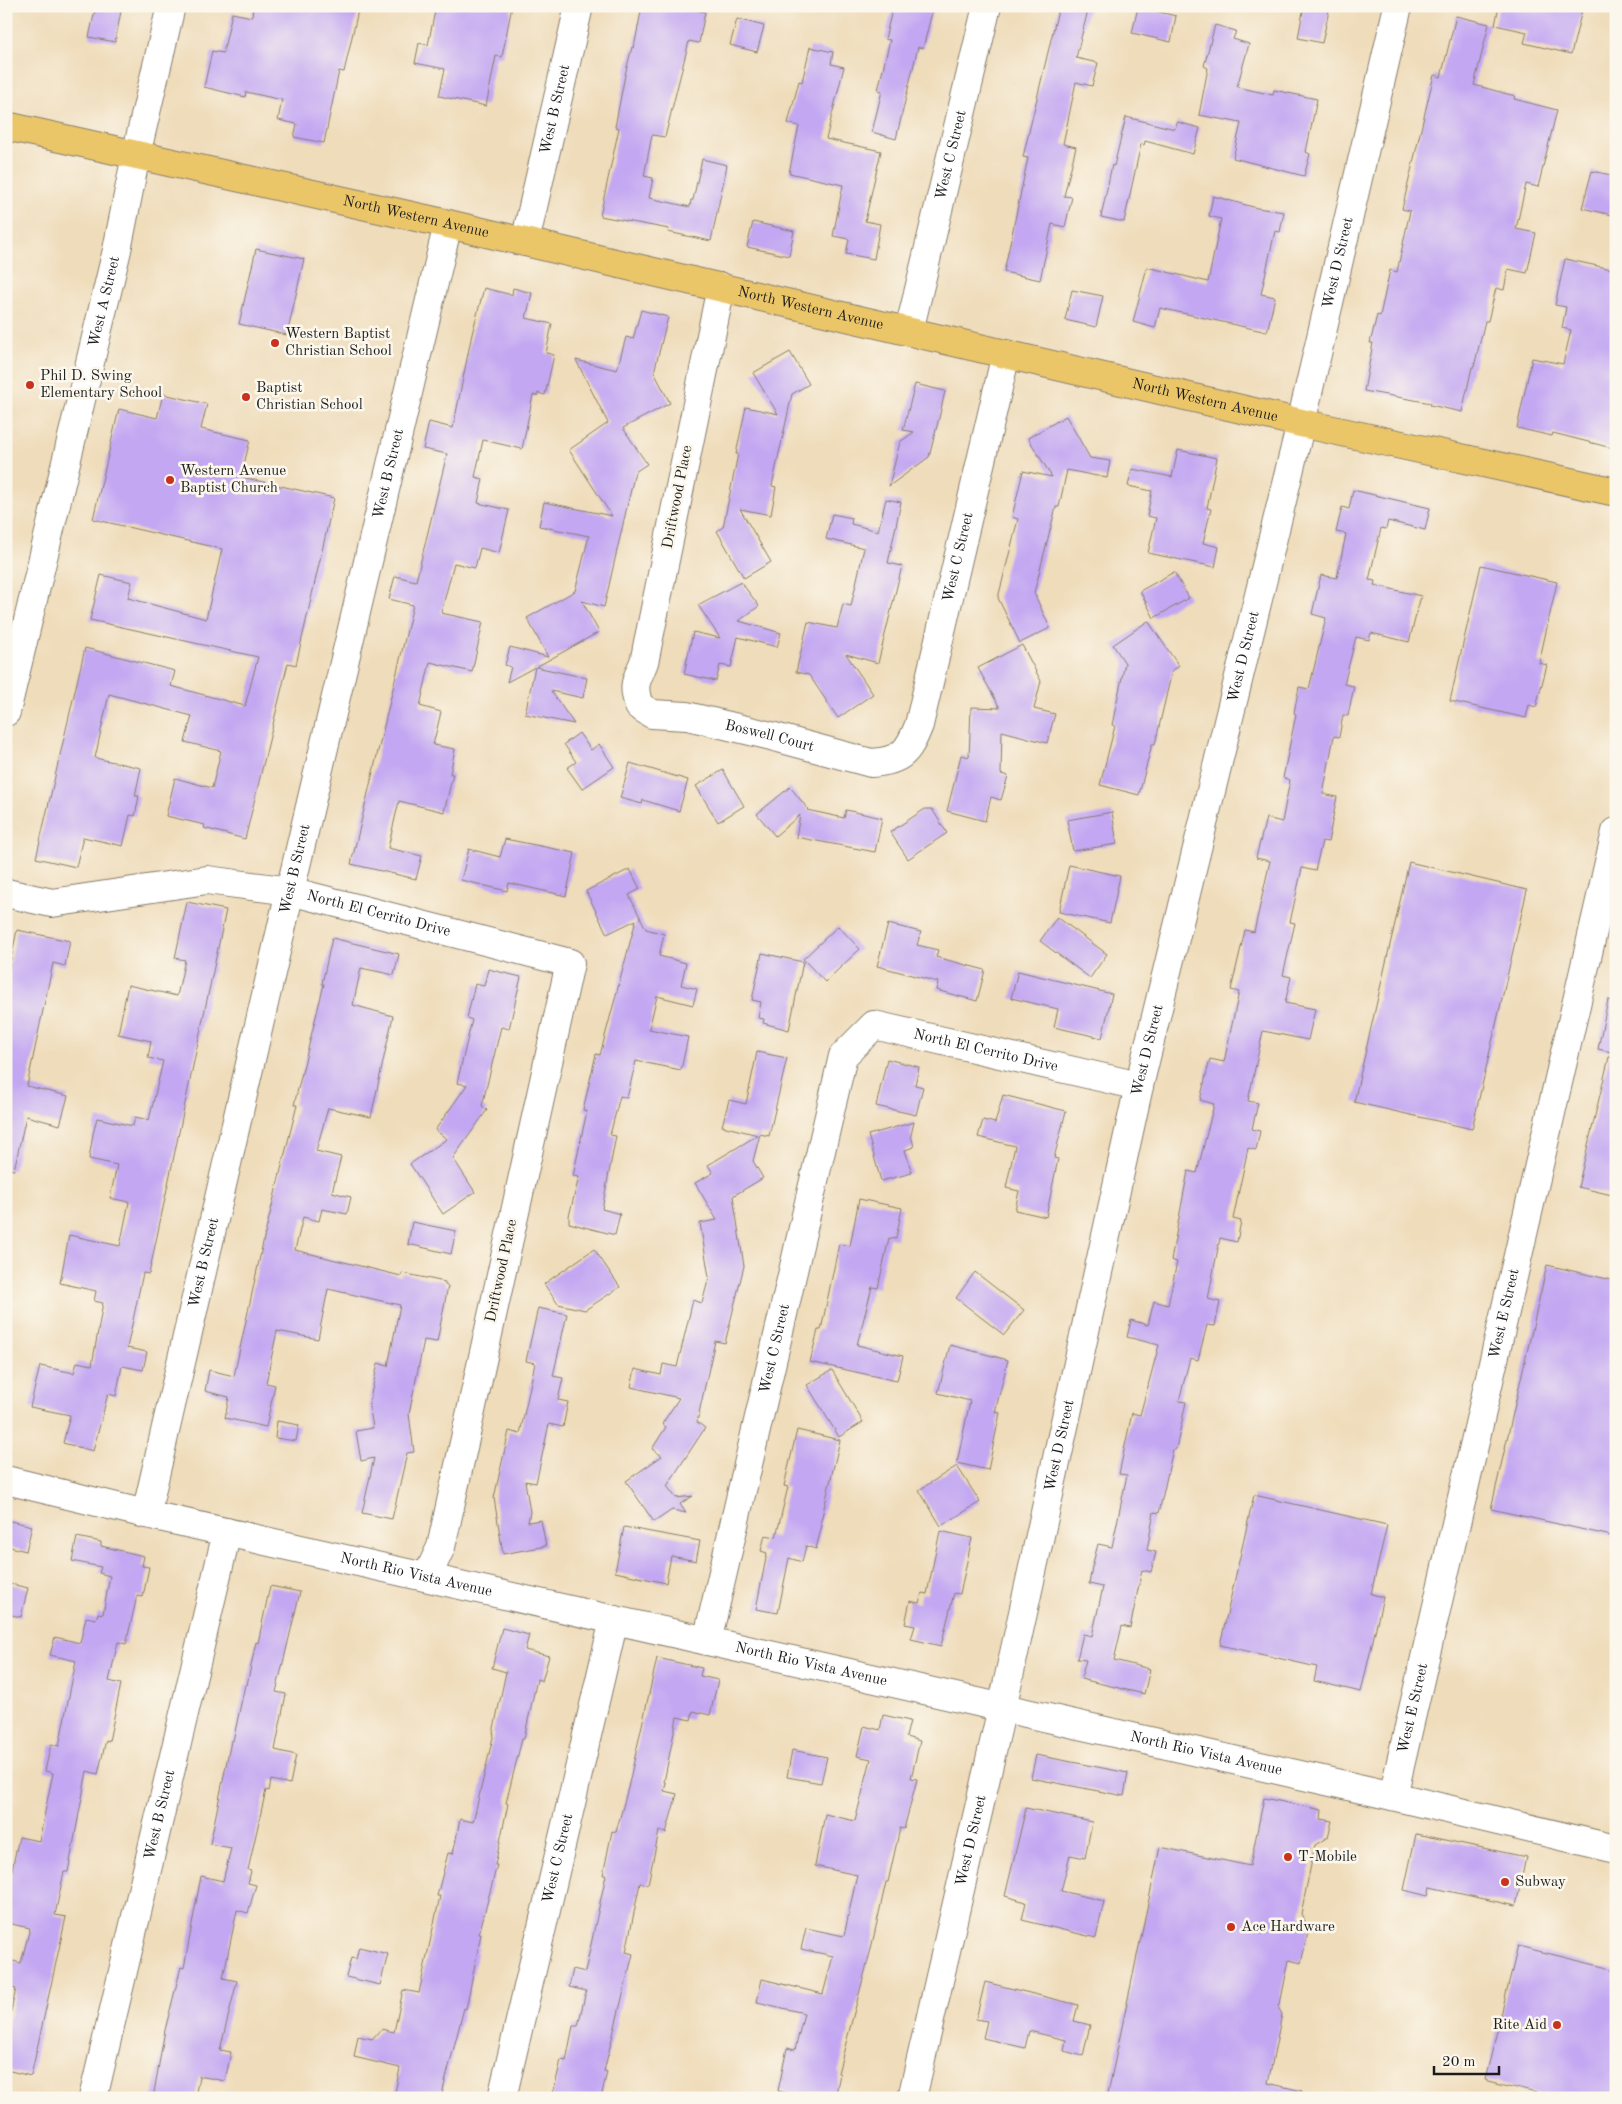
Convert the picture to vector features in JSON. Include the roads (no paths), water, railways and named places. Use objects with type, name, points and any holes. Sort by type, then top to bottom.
[{"type":"main road","name":"North Western Avenue","points":[[6,126],[721,286],[1301,423],[1616,492]]},
{"type":"street","name":"West A Street","points":[[6,712],[117,250],[136,155],[171,6]]},
{"type":"street","name":"West B Street","points":[[525,242],[579,6]]},
{"type":"street","name":"West C Street","points":[[908,331],[986,6]]},
{"type":"street","name":"West D Street","points":[[912,2098],[1002,1708],[1139,1086],[1301,423],[1398,6]]},
{"type":"street","name":"West B Street","points":[[146,1514],[290,891],[448,224]]},
{"type":"street","name":"Driftwood Place","points":[[639,706],[635,692],[636,675],[644,662],[721,286]]},
{"type":"street","name":"West C Street","points":[[900,757],[912,744],[919,725],[1006,354]]},
{"type":"street","name":"Boswell Court","points":[[639,706],[652,714],[687,716],[871,763],[887,762],[900,757]]},
{"type":"street","name":"West E Street","points":[[1393,1796],[1616,832]]},
{"type":"street","name":"North El Cerrito Drive","points":[[6,893],[52,903],[207,880],[290,891],[570,963]]},
{"type":"street","name":"Driftwood Place","points":[[427,1577],[441,1547],[570,963]]},
{"type":"street","name":"North El Cerrito Drive","points":[[844,1056],[874,1025],[1139,1086]]},
{"type":"street","name":"West C Street","points":[[707,1641],[844,1056]]},
{"type":"street","name":"North Rio Vista Avenue","points":[[6,1480],[146,1514],[1393,1796],[1616,1849]]},
{"type":"street","name":"West B Street","points":[[93,2098],[227,1532]]},
{"type":"street","name":"West C Street","points":[[502,2098],[614,1620]]},
{"type":"place","name":"Western Baptist Christian School","points":[[275,343]]},
{"type":"place","name":"Phil D. Swing Elementary School","points":[[30,385]]},
{"type":"place","name":"Baptist Christian School","points":[[246,397]]},
{"type":"place","name":"Western Avenue Baptist Church","points":[[170,480]]},
{"type":"place","name":"T-Mobile","points":[[1288,1857]]},
{"type":"place","name":"Subway","points":[[1505,1882]]},
{"type":"place","name":"Ace Hardware","points":[[1231,1927]]},
{"type":"place","name":"Rite Aid","points":[[1557,2025]]}]
